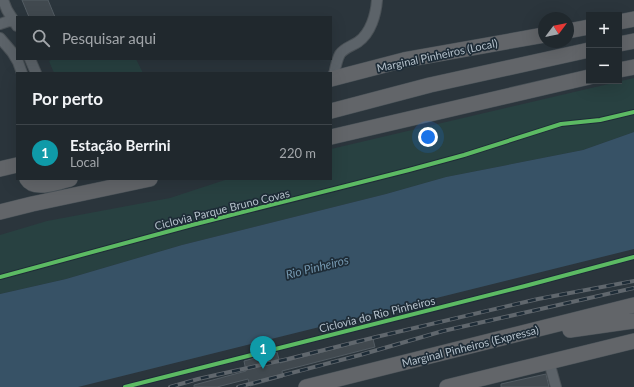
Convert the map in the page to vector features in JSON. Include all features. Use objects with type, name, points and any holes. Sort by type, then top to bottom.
[{"type":"highway","points":[[622,21],[634,19]]},
{"type":"highway","points":[[574,30],[586,28]]},
{"type":"highway","name":"Marginal Pinheiros (Local)","points":[[332,79],[404,60],[538,36]]},
{"type":"highway","points":[[622,43],[634,41]]},
{"type":"highway","points":[[332,111],[430,85],[586,51]]},
{"type":"highway","points":[[622,69],[634,67]]},
{"type":"highway","points":[[332,137],[586,78]]},
{"type":"highway","points":[[0,169],[16,165]]},
{"type":"highway","points":[[28,180],[32,184],[43,186],[66,180]]},
{"type":"highway","points":[[0,212],[145,180]]},
{"type":"highway","name":"Marginal Pinheiros (Expressa)","points":[[306,387],[634,305]]},
{"type":"highway","points":[[509,336],[634,321]]},
{"type":"highway","points":[[447,387],[472,384],[550,362],[634,341]]},
{"type":"highway","points":[[331,387],[367,372]]},
{"type":"street","points":[[3,0],[7,10],[16,24]]},
{"type":"street","points":[[332,79],[341,53],[360,41],[366,33],[373,19],[377,0]]},
{"type":"street","points":[[0,24],[9,21],[16,24]]},
{"type":"street","points":[[0,38],[13,46],[16,56]]},
{"type":"street","points":[[17,60],[22,72]]},
{"type":"street","points":[[30,60],[36,72]]},
{"type":"street","points":[[550,362],[556,387]]},
{"type":"green space","points":[[136,60],[142,72],[54,72],[49,61]]},
{"type":"green space","points":[[634,78],[634,132],[583,150],[446,177],[386,194],[182,245],[66,279],[0,294],[0,235],[47,221],[170,198],[225,180],[332,180],[332,149],[608,84],[622,84],[622,81]]},
{"type":"water","name":"Rio Pinheiros","points":[[634,132],[634,249],[78,387],[0,387],[0,294],[66,279],[182,245],[386,194],[446,177],[583,150]]},
{"type":"building","points":[[22,0],[48,0],[55,16],[29,16]]},
{"type":"building","points":[[373,339],[375,347],[282,371],[283,377],[250,386],[248,379],[217,387],[194,387],[194,385],[246,371],[244,361],[277,352],[280,363]]},
{"type":"building","points":[[546,374],[549,387],[501,387],[501,384]]},
{"type":"railway","points":[[170,387],[198,379],[538,299],[634,281]]},
{"type":"railway","points":[[238,387],[360,355],[443,331],[634,288]]},
{"type":"cycle path","name":"Ciclovia Parque Bruno Covas","points":[[0,277],[192,225],[409,170],[464,155],[561,124],[600,120],[634,112]]},
{"type":"cycle path","name":"Ciclovia do Rio Pinheiros","points":[[125,387],[634,257]]},
{"type":"place","name":"Estação Berrini","points":[[263,369]]}]
